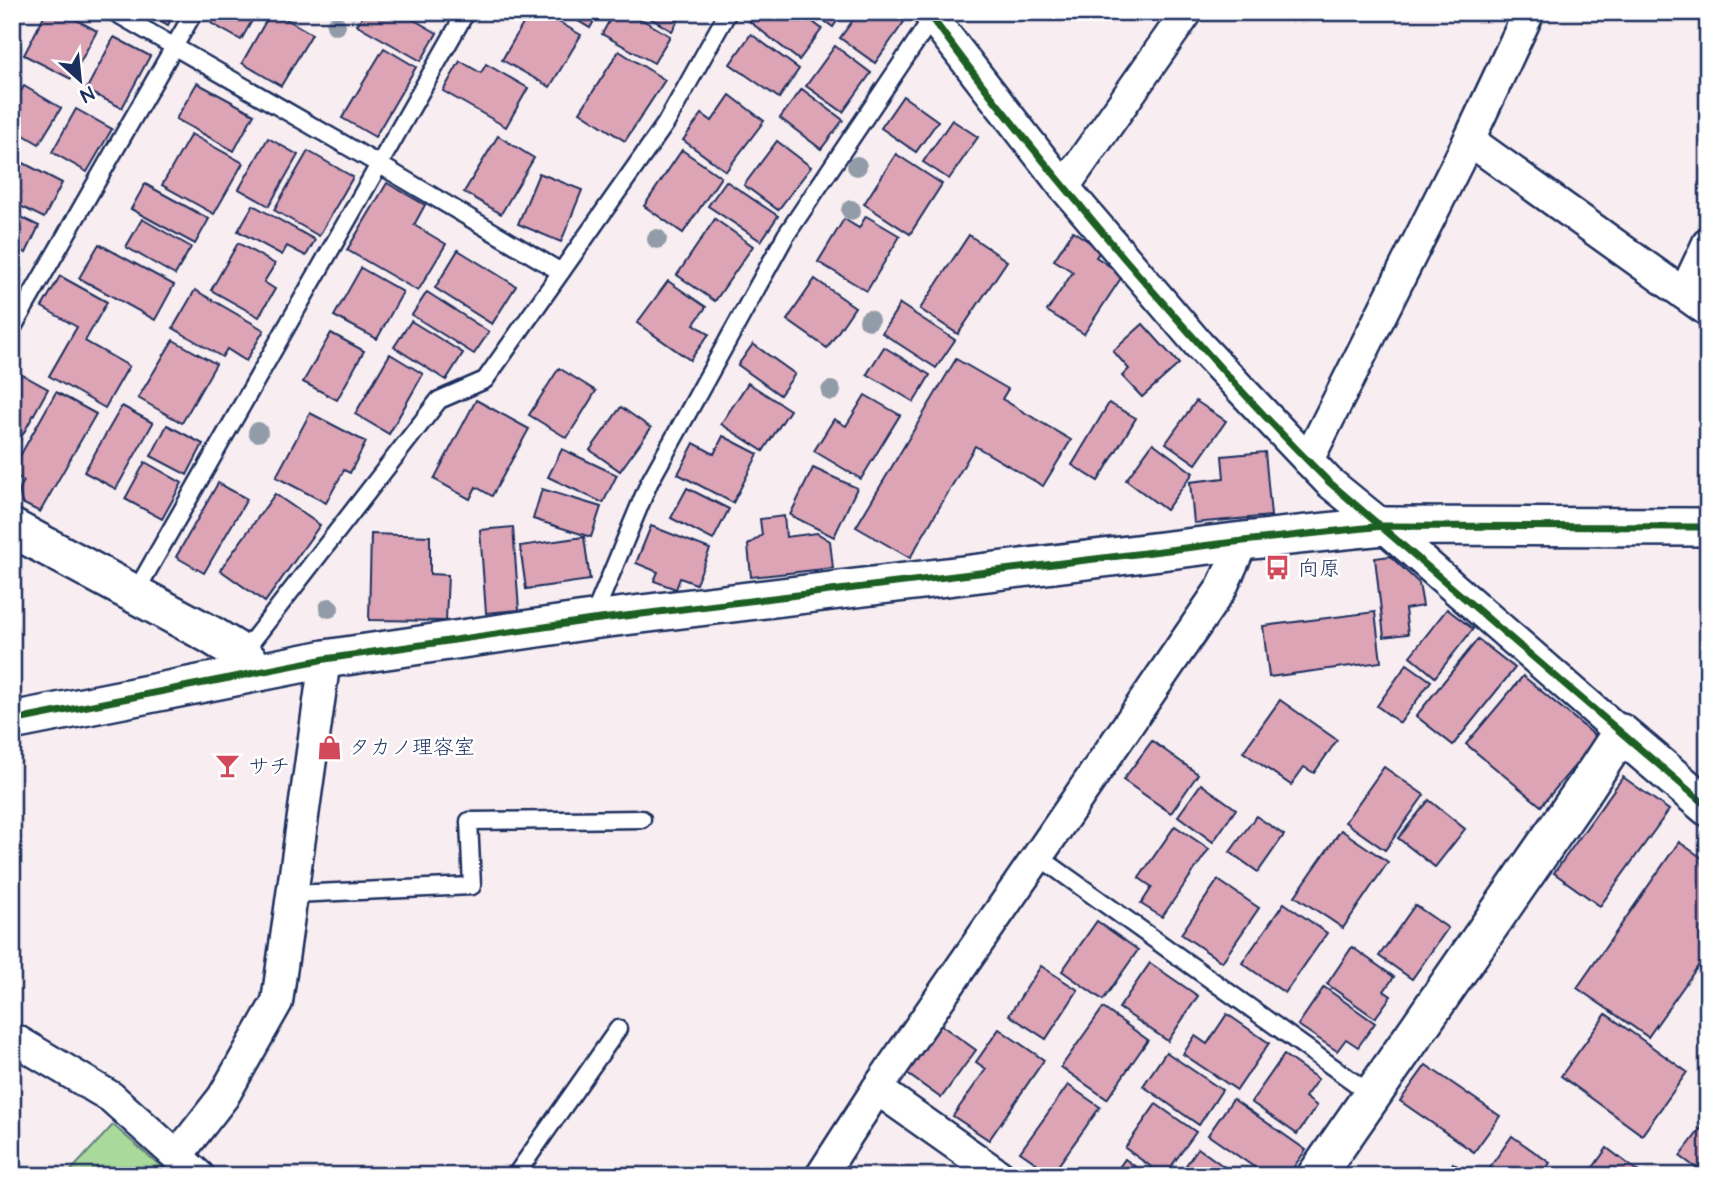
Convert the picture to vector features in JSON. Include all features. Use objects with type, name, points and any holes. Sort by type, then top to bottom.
[{"type":"street","points":[[1064,187],[1187,12]]},
{"type":"street","points":[[1308,460],[1469,140],[1528,12]]},
{"type":"street","points":[[930,15],[1064,187],[1199,345],[1329,482],[1708,807]]},
{"type":"street","points":[[1469,140],[1708,311]]},
{"type":"street","points":[[1684,294],[1708,243]]},
{"type":"street","points":[[12,721],[250,663],[325,659],[592,620],[1243,541],[1383,526],[1708,527]]},
{"type":"street","points":[[12,528],[135,593],[250,663]]},
{"type":"street","points":[[821,1176],[877,1088],[1221,589],[1243,541]]},
{"type":"street","points":[[177,1156],[223,1097],[277,1002],[325,659]]},
{"type":"street","points":[[1315,1176],[1621,733]]},
{"type":"street","points":[[12,1038],[111,1097],[199,1176]]},
{"type":"street","points":[[877,1088],[1000,1176]]},
{"type":"lane","points":[[114,12],[380,164],[561,272]]},
{"type":"lane","points":[[12,329],[194,12]]},
{"type":"lane","points":[[135,593],[466,12]]},
{"type":"lane","points":[[250,663],[439,400],[485,380],[666,123],[728,12]]},
{"type":"lane","points":[[592,620],[649,483],[786,235],[930,15]]},
{"type":"lane","points":[[293,894],[472,886],[469,821],[642,820]]},
{"type":"lane","points":[[1038,856],[1372,1095]]},
{"type":"lane","points":[[515,1176],[618,1029]]},
{"type":"green space","points":[[113,1125],[172,1176],[66,1176]]},
{"type":"building","points":[[46,12],[62,12],[97,31],[71,79],[24,55]]},
{"type":"building","points":[[146,12],[175,12],[168,25]]},
{"type":"building","points":[[217,12],[257,12],[241,40],[211,23]]},
{"type":"building","points":[[271,12],[312,34],[281,86],[242,63]]},
{"type":"building","points":[[361,12],[400,12],[437,33],[421,61],[357,25],[364,14]]},
{"type":"building","points":[[530,12],[542,12],[581,35],[550,87],[502,60]]},
{"type":"building","points":[[563,12],[599,12],[590,28]]},
{"type":"building","points":[[614,12],[629,12],[670,36],[654,63],[602,34]]},
{"type":"building","points":[[640,12],[683,12],[672,31]]},
{"type":"building","points":[[756,12],[800,12],[822,29],[799,60],[749,21]]},
{"type":"building","points":[[812,12],[843,12],[833,27]]},
{"type":"building","points":[[859,12],[898,12],[896,16],[904,22],[875,63],[840,38]]},
{"type":"building","points":[[751,34],[799,69],[779,98],[730,64]]},
{"type":"building","points":[[114,37],[150,56],[122,108],[86,90]]},
{"type":"building","points":[[835,46],[871,73],[843,112],[806,86]]},
{"type":"building","points":[[384,48],[416,67],[375,137],[342,118]]},
{"type":"building","points":[[619,51],[665,80],[625,141],[580,112]]},
{"type":"building","points":[[460,61],[481,73],[486,64],[528,88],[506,127],[443,91]]},
{"type":"building","points":[[197,83],[254,114],[234,151],[176,119]]},
{"type":"building","points":[[24,86],[61,108],[39,144],[12,128],[12,100],[15,101]]},
{"type":"building","points":[[802,89],[843,120],[821,149],[780,118]]},
{"type":"building","points":[[730,95],[764,121],[726,171],[683,140],[702,114],[712,121]]},
{"type":"building","points":[[903,96],[938,121],[916,152],[881,128]]},
{"type":"building","points":[[76,109],[112,129],[87,172],[52,152]]},
{"type":"building","points":[[952,120],[978,137],[949,179],[923,162]]},
{"type":"building","points":[[191,134],[243,163],[214,214],[162,185]]},
{"type":"building","points":[[498,136],[534,158],[501,214],[464,192]]},
{"type":"building","points":[[268,138],[298,155],[269,206],[239,189]]},
{"type":"building","points":[[777,141],[811,167],[778,210],[744,185]]},
{"type":"building","points":[[682,150],[721,177],[683,233],[644,206]]},
{"type":"building","points":[[308,151],[353,177],[319,236],[274,210]]},
{"type":"building","points":[[896,154],[942,184],[910,234],[864,204]]},
{"type":"building","points":[[12,157],[62,183],[44,218],[12,202]]},
{"type":"building","points":[[539,173],[582,190],[561,242],[518,224]]},
{"type":"building","points":[[726,181],[778,216],[761,241],[708,206]]},
{"type":"building","points":[[387,183],[425,205],[414,225],[446,244],[418,291],[347,250]]},
{"type":"building","points":[[145,184],[209,219],[195,244],[131,209]]},
{"type":"building","points":[[253,205],[315,240],[306,256],[287,246],[282,255],[238,231]]},
{"type":"building","points":[[12,213],[39,226],[26,253],[17,248],[12,257]]},
{"type":"building","points":[[866,216],[900,236],[867,291],[818,262],[844,219],[859,228]]},
{"type":"building","points":[[142,219],[191,247],[175,275],[126,247]]},
{"type":"building","points":[[715,219],[753,246],[715,301],[677,275]]},
{"type":"building","points":[[1073,231],[1101,250],[1096,257],[1123,275],[1084,334],[1047,311],[1073,272],[1054,260]]},
{"type":"building","points":[[969,235],[1007,261],[958,334],[920,309]]},
{"type":"building","points":[[238,243],[275,264],[264,282],[275,289],[259,317],[211,290]]},
{"type":"building","points":[[99,244],[174,285],[155,320],[79,278]]},
{"type":"building","points":[[458,250],[516,286],[492,324],[435,288]]},
{"type":"building","points":[[361,268],[403,292],[377,339],[334,316]]},
{"type":"building","points":[[60,276],[107,302],[85,341],[129,366],[105,408],[49,376],[77,327],[42,307]]},
{"type":"building","points":[[815,279],[855,307],[827,348],[787,320]]},
{"type":"building","points":[[668,281],[706,307],[694,324],[709,334],[690,360],[637,323]]},
{"type":"building","points":[[195,290],[264,330],[246,361],[227,349],[222,357],[173,328]]},
{"type":"building","points":[[427,292],[489,332],[474,354],[412,315]]},
{"type":"building","points":[[900,304],[955,340],[936,368],[882,333]]},
{"type":"building","points":[[411,321],[463,353],[446,380],[394,347]]},
{"type":"building","points":[[1143,324],[1179,364],[1142,397],[1122,376],[1129,369],[1113,351]]},
{"type":"building","points":[[331,333],[364,351],[337,400],[303,382]]},
{"type":"building","points":[[173,340],[216,364],[182,423],[138,398]]},
{"type":"building","points":[[753,344],[795,374],[780,395],[738,365]]},
{"type":"building","points":[[884,347],[930,375],[914,402],[867,374]]},
{"type":"building","points":[[390,354],[423,374],[389,434],[355,414]]},
{"type":"building","points":[[956,359],[1008,389],[1002,399],[1071,440],[1043,486],[975,446],[910,558],[856,527]]},
{"type":"building","points":[[559,368],[596,391],[567,438],[529,415]]},
{"type":"building","points":[[12,369],[48,389],[12,454]]},
{"type":"building","points":[[748,383],[790,410],[763,451],[721,424]]},
{"type":"building","points":[[56,392],[96,414],[40,512],[22,503],[19,490],[24,481],[12,474],[12,470]]},
{"type":"building","points":[[865,395],[900,415],[861,479],[814,451],[834,419],[846,426]]},
{"type":"building","points":[[476,400],[529,429],[492,496],[476,487],[470,499],[434,479]]},
{"type":"building","points":[[1196,401],[1226,421],[1196,464],[1166,443]]},
{"type":"building","points":[[1109,403],[1136,418],[1098,481],[1072,465]]},
{"type":"building","points":[[122,406],[153,423],[116,489],[84,472]]},
{"type":"building","points":[[621,407],[651,428],[620,471],[590,450]]},
{"type":"building","points":[[310,413],[366,442],[350,473],[344,470],[326,503],[276,477]]},
{"type":"building","points":[[167,425],[203,444],[187,475],[151,456]]},
{"type":"building","points":[[723,436],[758,454],[733,503],[678,474],[694,443],[714,454]]},
{"type":"building","points":[[1153,443],[1193,473],[1166,510],[1126,480]]},
{"type":"building","points":[[562,449],[617,475],[603,503],[548,477]]},
{"type":"building","points":[[1265,452],[1271,516],[1194,523],[1190,482],[1224,478],[1222,456]]},
{"type":"building","points":[[145,462],[182,483],[162,519],[125,499]]},
{"type":"building","points":[[813,468],[857,488],[834,537],[790,515]]},
{"type":"building","points":[[218,483],[247,499],[204,573],[176,557]]},
{"type":"building","points":[[687,488],[729,509],[713,540],[671,518]]},
{"type":"building","points":[[542,489],[601,507],[591,537],[533,519]]},
{"type":"building","points":[[275,494],[320,525],[265,602],[220,570]]},
{"type":"building","points":[[784,516],[786,537],[817,533],[830,541],[833,568],[751,577],[748,545],[762,535],[760,519]]},
{"type":"building","points":[[651,526],[710,549],[696,584],[680,578],[676,589],[654,581],[658,572],[636,563]]},
{"type":"building","points":[[513,527],[519,610],[486,613],[480,530]]},
{"type":"building","points":[[371,534],[430,536],[430,574],[448,575],[446,621],[369,620]]},
{"type":"building","points":[[584,537],[590,580],[526,589],[520,546]]},
{"type":"building","points":[[1390,556],[1419,583],[1423,606],[1405,609],[1408,634],[1384,637],[1375,558]]},
{"type":"building","points":[[1447,609],[1473,629],[1435,677],[1410,656]]},
{"type":"building","points":[[1375,612],[1381,662],[1269,677],[1263,626]]},
{"type":"building","points":[[1478,639],[1515,668],[1453,745],[1416,716]]},
{"type":"building","points":[[1407,664],[1431,681],[1400,723],[1377,706]]},
{"type":"building","points":[[1523,676],[1598,738],[1541,806],[1466,744]]},
{"type":"building","points":[[1280,700],[1337,740],[1314,773],[1304,767],[1291,785],[1243,752]]},
{"type":"building","points":[[1152,741],[1198,774],[1171,813],[1123,780]]},
{"type":"building","points":[[1384,767],[1424,795],[1385,850],[1345,822]]},
{"type":"building","points":[[1623,777],[1669,810],[1600,906],[1554,873]]},
{"type":"building","points":[[1201,784],[1236,809],[1213,842],[1178,816]]},
{"type":"building","points":[[1429,800],[1465,829],[1435,867],[1398,838]]},
{"type":"building","points":[[1256,816],[1284,835],[1258,872],[1230,852]]},
{"type":"building","points":[[1175,826],[1209,849],[1162,917],[1141,904],[1152,887],[1139,878]]},
{"type":"building","points":[[1341,830],[1388,862],[1343,928],[1295,896]]},
{"type":"building","points":[[1679,842],[1708,862],[1708,952],[1648,1037],[1577,988]]},
{"type":"building","points":[[1218,880],[1259,908],[1222,962],[1181,934]]},
{"type":"building","points":[[1284,903],[1327,933],[1285,993],[1242,963]]},
{"type":"building","points":[[1415,905],[1448,928],[1412,979],[1379,956]]},
{"type":"building","points":[[1097,921],[1138,950],[1103,1000],[1062,971]]},
{"type":"building","points":[[1352,947],[1394,977],[1384,991],[1391,996],[1375,1018],[1327,984]]},
{"type":"building","points":[[1150,963],[1198,996],[1168,1041],[1119,1008]]},
{"type":"building","points":[[1041,966],[1078,990],[1046,1039],[1009,1015]]},
{"type":"building","points":[[1324,987],[1375,1023],[1358,1047],[1346,1039],[1337,1051],[1298,1025]]},
{"type":"building","points":[[1103,1008],[1148,1040],[1107,1099],[1061,1067]]},
{"type":"building","points":[[1227,1014],[1269,1043],[1237,1090],[1183,1054],[1195,1036],[1207,1044]]},
{"type":"building","points":[[1606,1014],[1687,1072],[1642,1135],[1561,1076]]},
{"type":"building","points":[[941,1025],[976,1050],[941,1098],[906,1073]]},
{"type":"building","points":[[999,1029],[1044,1060],[989,1140],[953,1116],[986,1069],[976,1062]]},
{"type":"building","points":[[1166,1052],[1222,1090],[1199,1125],[1143,1086]]},
{"type":"building","points":[[1284,1055],[1318,1079],[1305,1097],[1317,1106],[1297,1134],[1251,1102]]},
{"type":"building","points":[[1426,1065],[1500,1116],[1474,1152],[1400,1101]]},
{"type":"building","points":[[1068,1085],[1100,1107],[1052,1174],[1020,1152]]},
{"type":"building","points":[[1233,1099],[1306,1150],[1287,1176],[1267,1176],[1208,1135]]},
{"type":"building","points":[[1156,1104],[1196,1132],[1164,1176],[1125,1148]]},
{"type":"building","points":[[1708,1119],[1708,1176],[1707,1176],[1680,1156]]},
{"type":"building","points":[[1512,1136],[1550,1163],[1541,1176],[1502,1176],[1490,1167]]},
{"type":"building","points":[[1198,1148],[1237,1176],[1188,1176],[1182,1171]]},
{"type":"building","points":[[1607,1148],[1644,1176],[1587,1176]]},
{"type":"building","points":[[1125,1159],[1148,1176],[1113,1176]]},
{"type":"building","points":[[1453,1163],[1471,1176],[1445,1176]]},
{"type":"cycle path","points":[[928,12],[999,106],[1124,258],[1224,372],[1302,455],[1329,482],[1708,807]]},
{"type":"cycle path","points":[[12,721],[325,659],[592,620],[1243,541],[1383,526],[1708,527]]},
{"type":"place","name":"向原","points":[[1278,568]]},
{"type":"place","name":"タカノ理容室","points":[[329,747]]},
{"type":"place","name":"サチ","points":[[228,766]]}]
